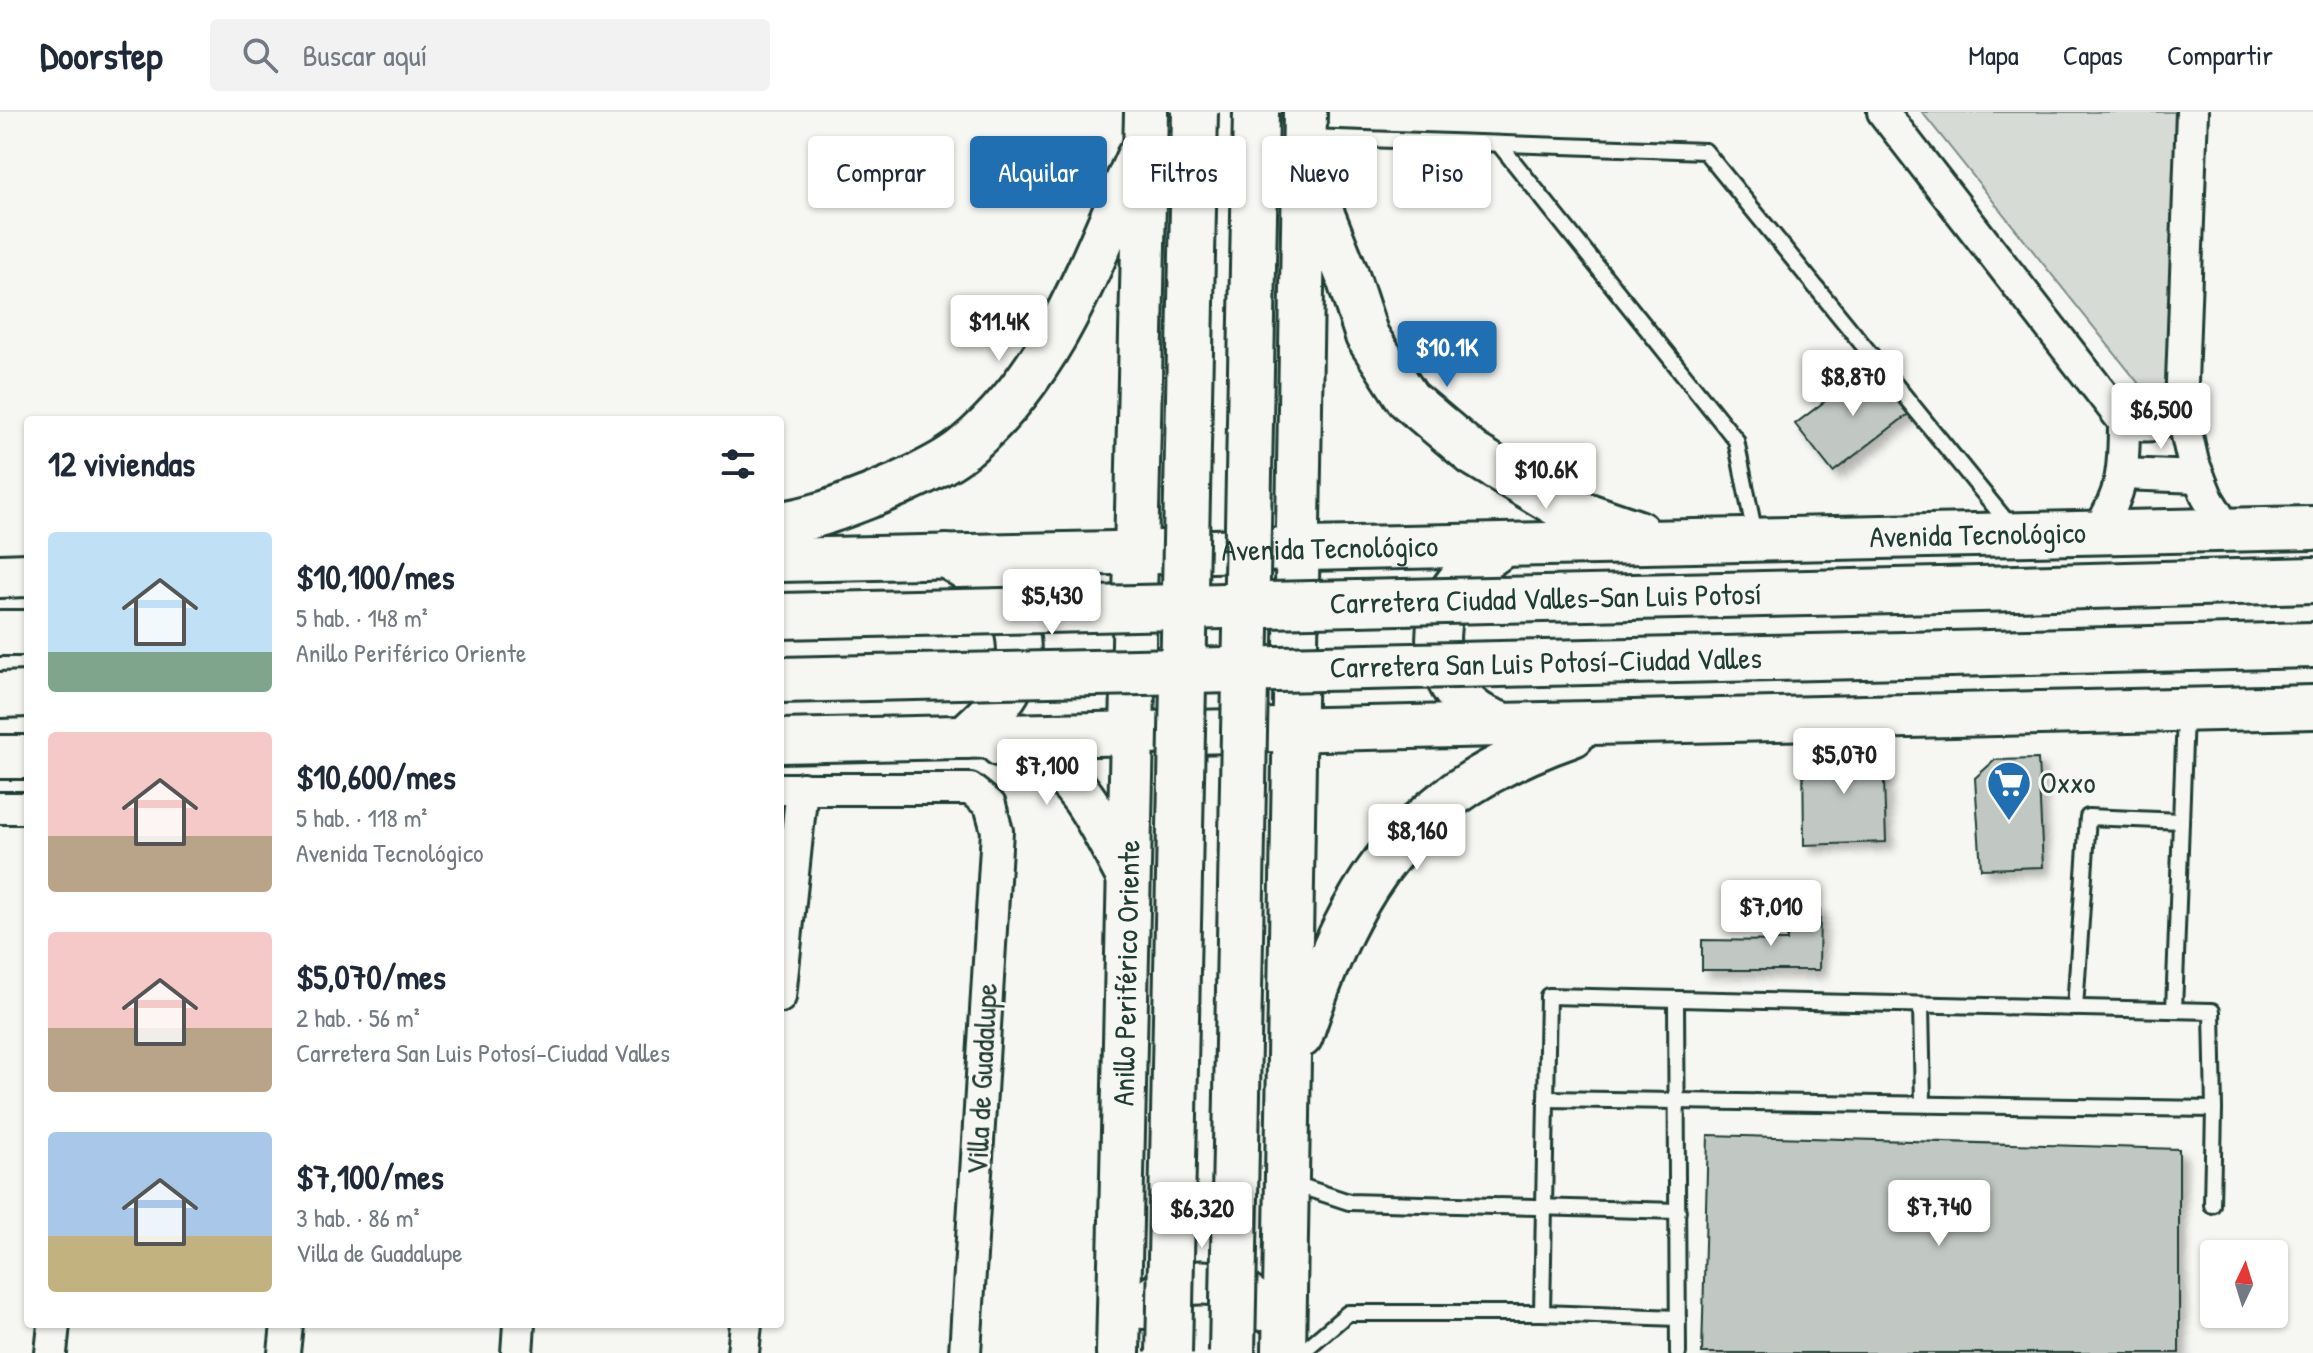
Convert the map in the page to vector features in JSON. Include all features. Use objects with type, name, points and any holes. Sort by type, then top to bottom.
[{"type":"main road","name":"Anillo Periférico Oriente","points":[[1169,1353],[1195,112]]},
{"type":"main road","points":[[1232,1353],[1256,112]]},
{"type":"main road","name":"Carretera Ciudad Valles-San Luis Potosí","points":[[784,616],[2313,580]]},
{"type":"main road","points":[[0,633],[24,633]]},
{"type":"main road","name":"Carretera San Luis Potosí-Ciudad Valles","points":[[784,680],[2313,645]]},
{"type":"main road","points":[[0,695],[24,694]]},
{"type":"street","points":[[1883,112],[2124,422],[2144,427],[2155,425],[2165,422],[2181,409]]},
{"type":"street","points":[[2192,112],[2181,409],[2199,477],[2227,530]]},
{"type":"street","points":[[784,522],[809,519],[894,487],[963,449],[1016,397],[1062,328],[1146,126]]},
{"type":"street","name":"Anillo Periférico Oriente","points":[[1120,1353],[1146,126]]},
{"type":"street","points":[[1283,1353],[1303,208]]},
{"type":"street","points":[[1326,208],[1367,336],[1408,399],[1473,454],[1556,504],[1666,542]]},
{"type":"street","points":[[2097,532],[2111,512],[2122,474],[2124,422]]},
{"type":"street","points":[[2122,474],[2199,477]]},
{"type":"street","name":"Avenida Tecnológico","points":[[784,560],[2313,528]]},
{"type":"street","points":[[1503,545],[1456,585],[1442,611],[1437,639],[1442,668],[1456,694],[1477,713],[1504,725]]},
{"type":"street","points":[[946,556],[996,591],[1011,613],[1019,640],[1017,667],[1007,693],[965,737]]},
{"type":"street","points":[[0,576],[24,575]]},
{"type":"street","points":[[784,741],[2313,707]]},
{"type":"street","points":[[1289,1075],[1317,987],[1337,939],[1369,881],[1395,846],[1442,801],[1524,752],[1607,723]]},
{"type":"street","points":[[965,737],[1034,753],[1053,765],[1067,778],[1092,812],[1129,878]]},
{"type":"street","points":[[0,757],[24,757]]},
{"type":"street","points":[[784,921],[791,788]]},
{"type":"street","name":"Villa de Guadalupe","points":[[791,788],[970,789],[990,805],[997,831],[965,1353]]},
{"type":"street","points":[[0,808],[24,808]]},
{"type":"street","points":[[1120,1353],[1132,1321],[1147,1302],[1167,1289],[1190,1283],[1214,1282],[1237,1290],[1257,1304],[1272,1323],[1283,1353]]},
{"type":"street","points":[[51,1353],[54,1328]]},
{"type":"street","points":[[284,1353],[287,1328]]},
{"type":"street","points":[[517,1353],[519,1328]]},
{"type":"street","points":[[743,1353],[746,1328]]},
{"type":"lane","points":[[1377,141],[1705,151],[2018,534]]},
{"type":"lane","points":[[1499,144],[1736,440],[1756,539]]},
{"type":"lane","points":[[2174,1010],[2185,710]]},
{"type":"lane","points":[[2075,1008],[2088,817],[2181,821]]},
{"type":"lane","points":[[1542,1313],[1548,996],[2212,1011],[2212,1205]]},
{"type":"lane","points":[[1676,1000],[1678,1353]]},
{"type":"lane","points":[[1921,1005],[1923,1104]]},
{"type":"lane","points":[[1546,1099],[2214,1109]]},
{"type":"lane","points":[[1287,1182],[1349,1202],[1678,1211]]},
{"type":"lane","points":[[1301,1353],[1348,1313],[1542,1313],[1678,1318]]},
{"type":"shaded area","points":[[1922,112],[2180,112],[2171,394],[2152,400]]},
{"type":"building","points":[[1874,364],[1911,412],[1833,472],[1795,424]]},
{"type":"building","points":[[1883,748],[1886,842],[1804,845],[1803,749]]},
{"type":"building","name":"Oxxo","points":[[2038,759],[2043,867],[1981,869],[1975,778],[1995,760]]},
{"type":"building","points":[[1788,906],[1820,907],[1819,970],[1702,970],[1702,940],[1787,941]]},
{"type":"building","points":[[1708,1135],[2179,1149],[2179,1353],[1702,1353]]},
{"type":"place","name":"Oxxo","points":[[2009,822]]}]
